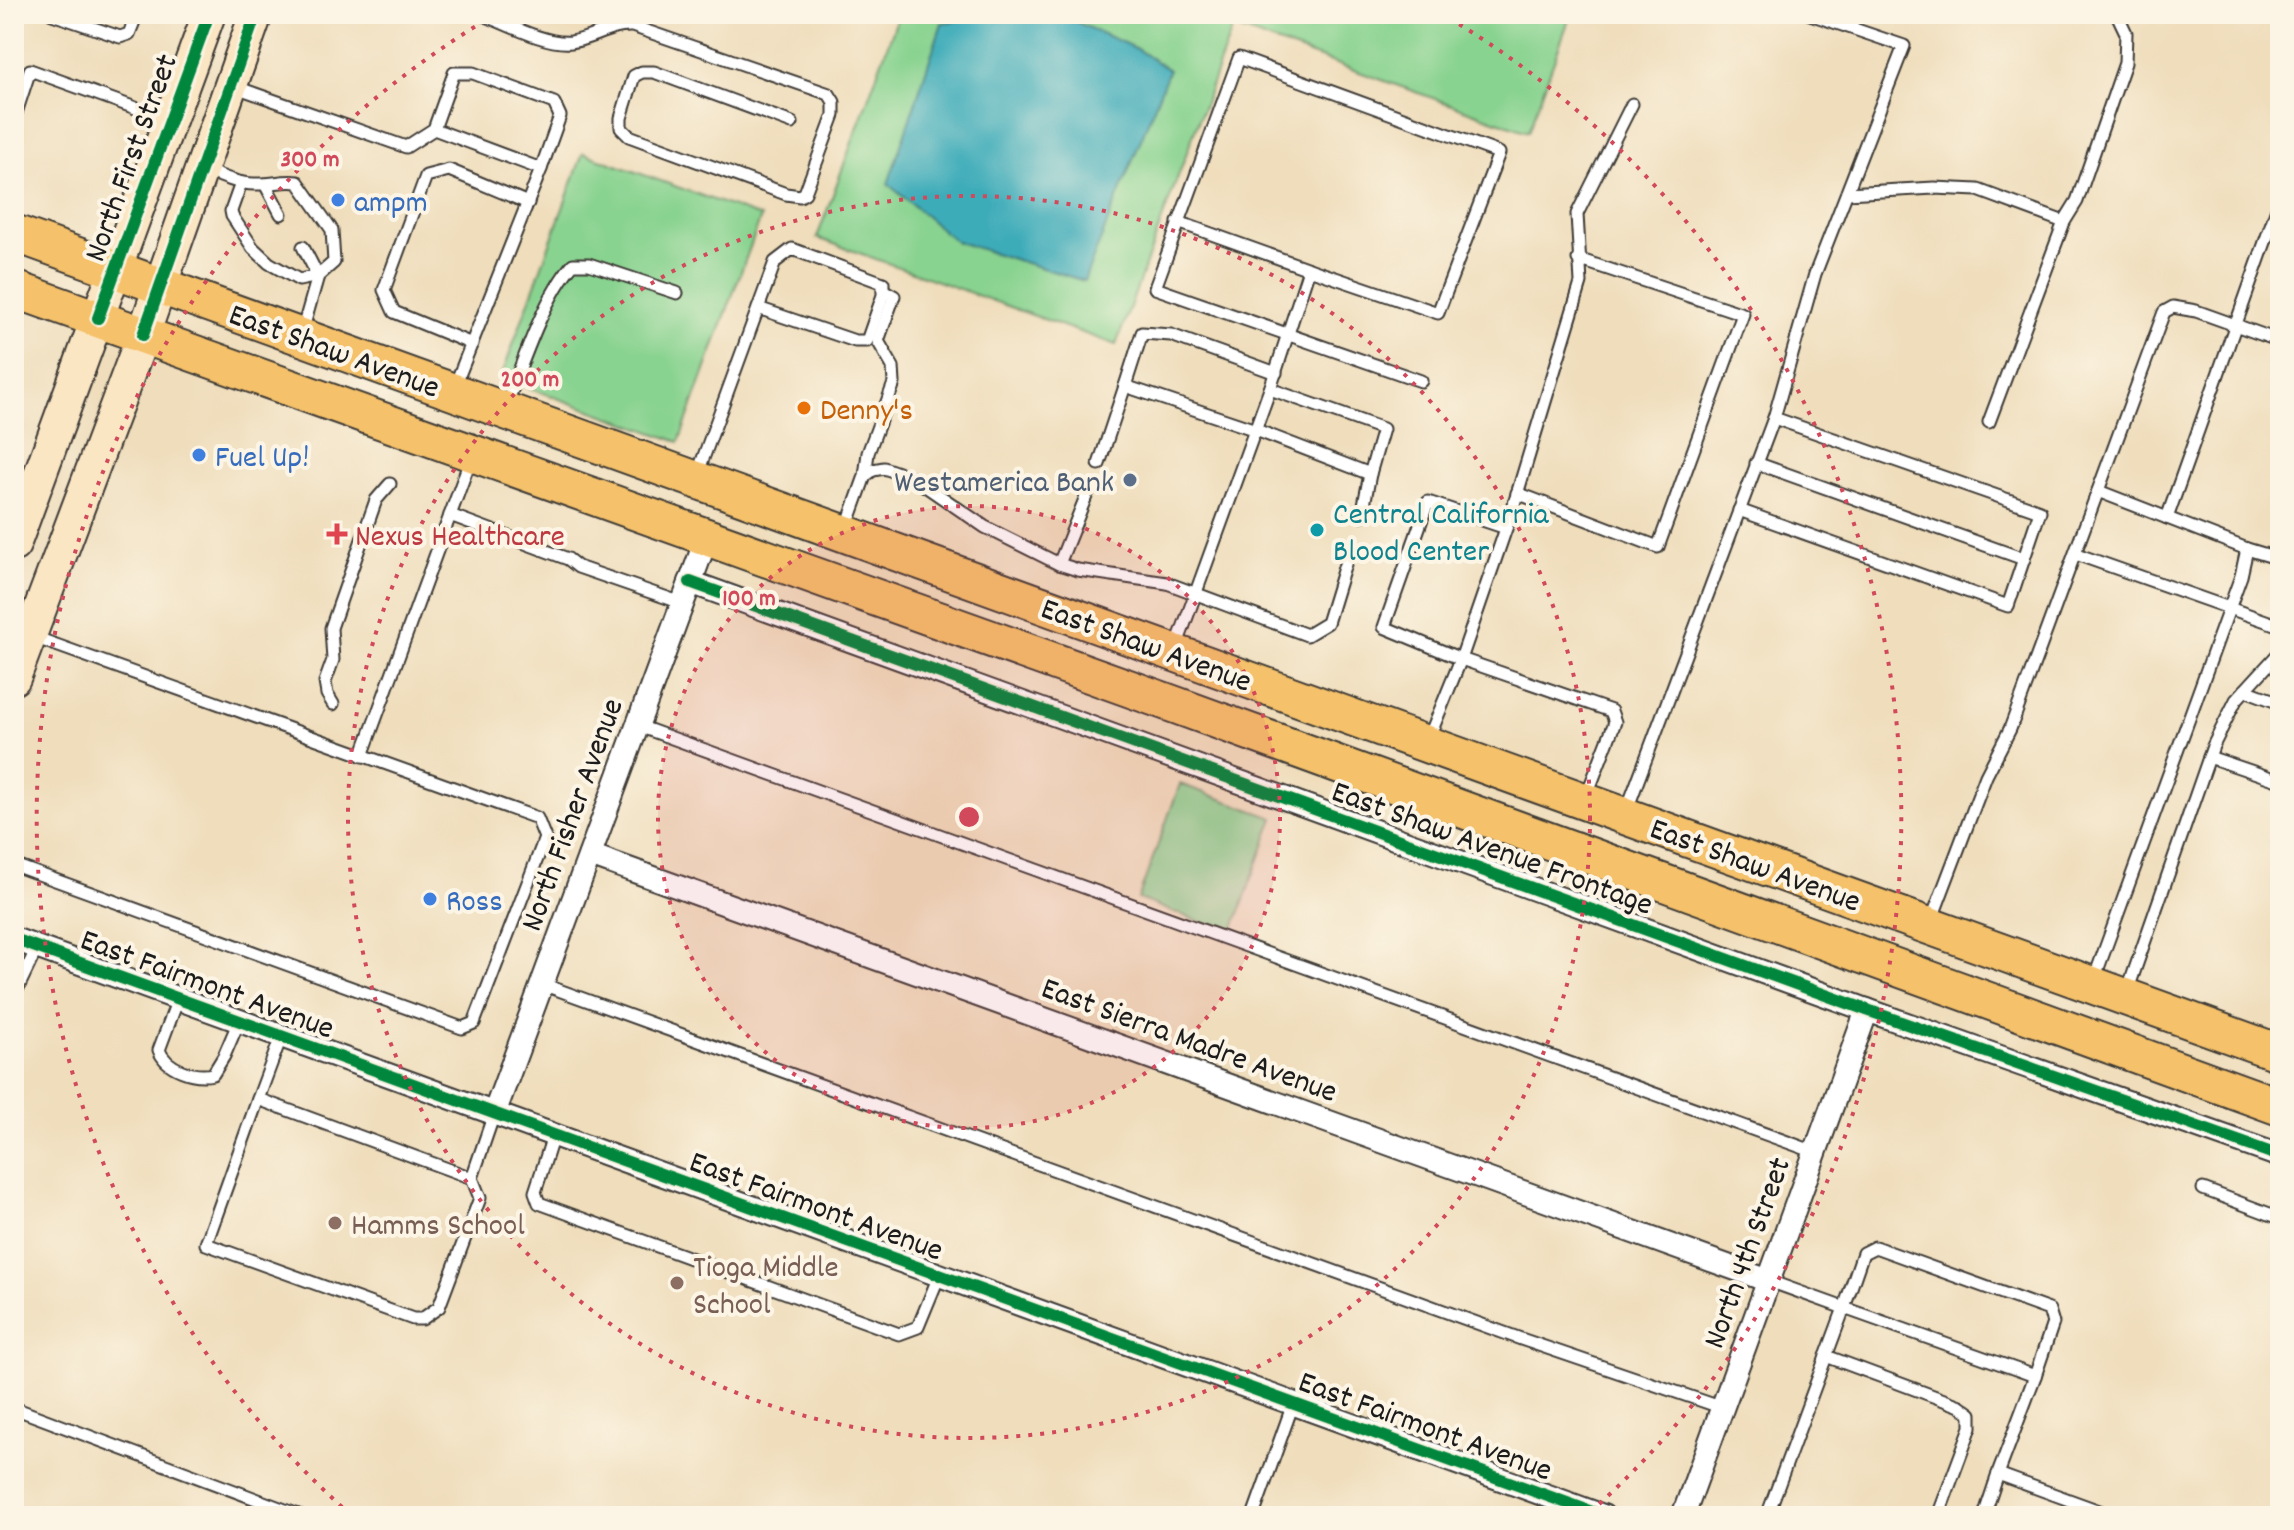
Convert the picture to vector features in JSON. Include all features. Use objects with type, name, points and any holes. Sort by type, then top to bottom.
[{"type":"main road","name":"North First Street","points":[[14,545],[209,14]]},
{"type":"main road","points":[[14,678],[143,335],[256,14]]},
{"type":"main road","name":"East Shaw Avenue","points":[[14,233],[2280,1053]]},
{"type":"main road","name":"East Shaw Avenue","points":[[14,289],[1159,699],[2280,1107]]},
{"type":"main road","points":[[758,555],[859,566],[1131,664],[1163,663],[1174,653]]},
{"type":"main road","points":[[1159,699],[1163,688],[1172,681],[1183,680],[1354,742],[1426,744]]},
{"type":"street","name":"North Fisher Avenue","points":[[494,1114],[707,537]]},
{"type":"street","name":"East Shaw Avenue Frontage","points":[[686,592],[2280,1156]]},
{"type":"street","name":"East Sierra Madre Avenue","points":[[590,855],[1769,1281]]},
{"type":"street","name":"East Fairmont Avenue","points":[[14,939],[1603,1516]]},
{"type":"street","name":"North 4th Street","points":[[1683,1516],[1867,1010]]},
{"type":"lane","points":[[52,14],[120,37],[129,34],[137,14]]},
{"type":"lane","points":[[481,14],[561,43],[632,26],[829,94],[834,102],[834,115],[805,193],[800,196],[786,194],[629,136],[621,128],[621,118],[634,76],[642,72],[654,72],[792,123]]},
{"type":"lane","points":[[1624,816],[1774,418],[1815,274],[1904,46],[1810,14]]},
{"type":"lane","points":[[1989,422],[2064,222],[2077,201],[2125,63],[2126,33],[2117,14]]},
{"type":"lane","points":[[1178,222],[1438,313],[1499,153],[1239,58],[1178,222],[1155,288],[1421,381]]},
{"type":"lane","points":[[14,119],[30,70],[170,121]]},
{"type":"lane","points":[[232,85],[406,147],[434,129],[454,73],[473,73],[554,103],[560,116],[453,392]]},
{"type":"lane","points":[[1426,744],[1461,659],[1506,528],[1581,283],[1577,214],[1632,104]]},
{"type":"lane","points":[[434,129],[541,169]]},
{"type":"lane","points":[[202,169],[241,183],[298,182],[332,230],[334,262],[318,276],[299,280],[269,263],[253,248],[231,211],[241,183]]},
{"type":"lane","points":[[472,344],[394,312],[384,290],[417,194],[426,176],[449,170],[528,203]]},
{"type":"lane","points":[[265,184],[281,214]]},
{"type":"lane","points":[[1847,193],[1934,188],[1978,190],[2064,222]]},
{"type":"lane","points":[[2167,518],[2280,200]]},
{"type":"lane","points":[[300,337],[318,276],[303,247]]},
{"type":"lane","points":[[695,479],[758,308],[775,262],[792,249],[883,283],[867,341],[855,341],[758,308]]},
{"type":"lane","points":[[1517,493],[1658,547],[1743,314],[1578,259]]},
{"type":"lane","points":[[504,410],[538,327],[573,264],[589,264],[677,293]]},
{"type":"lane","points":[[1174,653],[1256,430],[1309,269]]},
{"type":"lane","points":[[844,534],[865,476],[868,453],[894,383],[893,367],[878,341],[894,296],[883,290]]},
{"type":"lane","points":[[1930,926],[1986,776],[2010,729],[2164,312],[2173,307],[2196,311],[2280,341]]},
{"type":"lane","points":[[1099,464],[1142,333],[1171,335],[1276,373]]},
{"type":"lane","points":[[1125,386],[1256,430],[1370,474]]},
{"type":"lane","points":[[1270,389],[1383,429],[1362,515]]},
{"type":"lane","points":[[1739,510],[2008,606],[2040,511],[1774,418]]},
{"type":"lane","points":[[362,756],[472,454]]},
{"type":"lane","points":[[1756,463],[2024,559]]},
{"type":"lane","points":[[865,476],[873,470],[884,468],[915,479],[985,527],[1059,564],[1078,570],[1167,583],[1307,635],[1327,623],[1350,548]]},
{"type":"lane","points":[[333,704],[325,682],[333,660],[331,628],[376,500],[390,484]]},
{"type":"lane","points":[[2098,491],[2280,559]]},
{"type":"lane","points":[[1059,564],[1087,494]]},
{"type":"lane","points":[[1506,528],[1428,502],[1384,627],[1461,659],[1611,711],[1615,722],[1585,802]]},
{"type":"lane","points":[[450,515],[568,559],[578,567],[686,592]]},
{"type":"lane","points":[[2092,984],[2241,576],[2247,549]]},
{"type":"lane","points":[[2076,554],[2280,626]]},
{"type":"lane","points":[[14,865],[462,1028],[474,1023],[545,838],[537,818],[30,636]]},
{"type":"lane","points":[[2126,996],[2209,757],[2236,700],[2280,652]]},
{"type":"lane","points":[[2245,690],[2280,703]]},
{"type":"lane","points":[[636,725],[1815,1152]]},
{"type":"lane","points":[[2209,757],[2280,781]]},
{"type":"lane","points":[[14,996],[37,948]]},
{"type":"lane","points":[[542,984],[1521,1339],[1723,1408]]},
{"type":"lane","points":[[178,999],[159,1050],[165,1061],[181,1070],[205,1076],[213,1074],[239,1021]]},
{"type":"lane","points":[[281,1037],[206,1244],[413,1319],[422,1319],[439,1307],[480,1198],[472,1178],[494,1114]]},
{"type":"lane","points":[[258,1099],[472,1178]]},
{"type":"lane","points":[[553,1136],[535,1192],[539,1203],[899,1334],[918,1327],[939,1276]]},
{"type":"lane","points":[[2203,1189],[2280,1218]]},
{"type":"lane","points":[[1767,1516],[1863,1253],[1875,1247],[2049,1310],[2053,1323],[1984,1516]]},
{"type":"lane","points":[[1769,1281],[2035,1376]]},
{"type":"lane","points":[[1826,1356],[1960,1406],[1971,1414],[1971,1427],[1938,1516]]},
{"type":"lane","points":[[1253,1516],[1293,1404]]},
{"type":"lane","points":[[14,1408],[301,1516]]},
{"type":"lane","points":[[1998,1474],[2113,1516]]},
{"type":"green space","points":[[899,14],[1571,14],[1528,132],[1233,27],[1116,345],[817,238]]},
{"type":"green space","points":[[583,153],[761,217],[679,442],[501,378]]},
{"type":"green space","points":[[1180,784],[1274,818],[1232,933],[1138,899]]},
{"type":"water","points":[[994,14],[1058,14],[1135,48],[1169,70],[1084,281],[955,241],[888,184],[942,23]]},
{"type":"cycle path","points":[[98,318],[209,14]]},
{"type":"cycle path","points":[[143,335],[256,14]]},
{"type":"cycle path","points":[[690,582],[1867,1010],[2280,1156]]},
{"type":"cycle path","points":[[14,939],[1603,1516]]},
{"type":"place","name":"ampm","points":[[338,200]]},
{"type":"place","name":"Denny's","points":[[804,408]]},
{"type":"place","name":"Fuel Up!","points":[[199,455]]},
{"type":"place","name":"Westamerica Bank","points":[[1130,480]]},
{"type":"place","name":"Central California Blood Center","points":[[1317,530]]},
{"type":"place","name":"Nexus Healthcare","points":[[337,534]]},
{"type":"place","name":"Ross","points":[[430,899]]},
{"type":"place","name":"Hamms School","points":[[335,1223]]},
{"type":"place","name":"Tioga Middle School","points":[[677,1283]]}]
